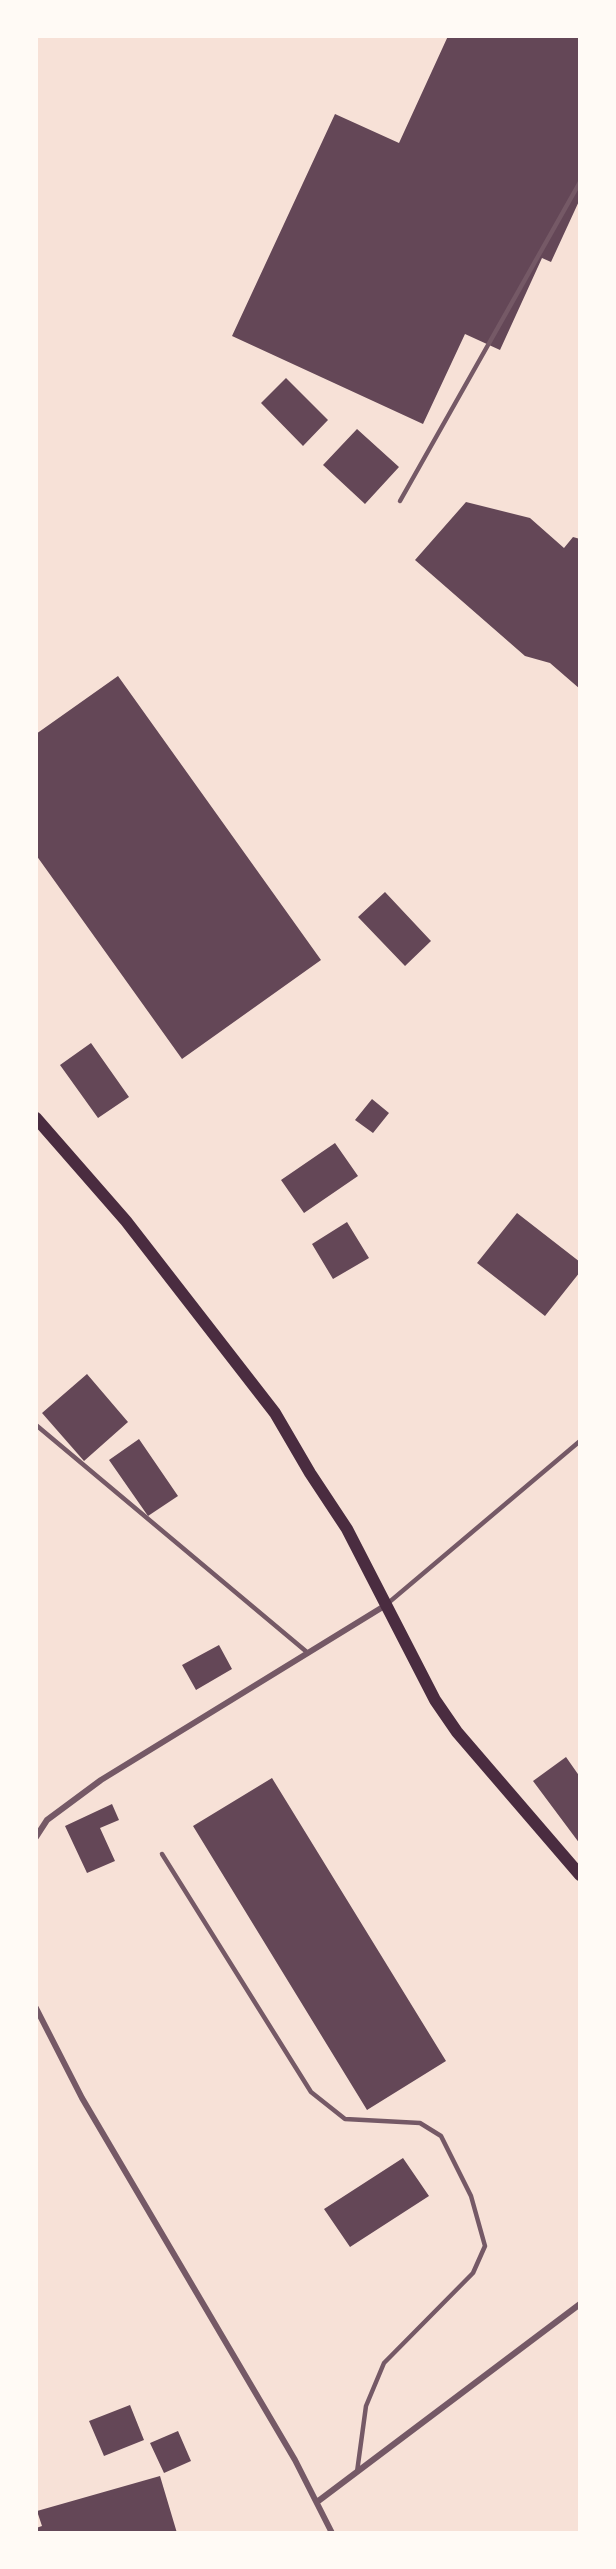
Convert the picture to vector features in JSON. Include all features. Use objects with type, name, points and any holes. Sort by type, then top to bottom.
[{"type":"main road","points":[[36,1118],[126,1221],[275,1413],[310,1473],[347,1529],[435,1700],[457,1732],[580,1875]]},
{"type":"street","points":[[36,1837],[47,1820],[101,1780],[386,1604]]},
{"type":"street","points":[[36,2008],[82,2098],[289,2450],[332,2533]]},
{"type":"street","points":[[317,2502],[580,2304]]},
{"type":"lane","points":[[400,501],[580,182]]},
{"type":"lane","points":[[36,1425],[308,1653]]},
{"type":"lane","points":[[386,1604],[580,1441]]},
{"type":"lane","points":[[162,1854],[311,2092],[345,2119],[420,2123],[441,2136],[471,2196],[485,2246],[473,2273],[384,2363],[366,2406],[357,2472]]},
{"type":"building","points":[[448,36],[580,36],[580,199],[551,262],[542,258],[500,350],[465,334],[423,424],[232,336],[335,114],[399,143]]},
{"type":"building","points":[[286,378],[328,420],[303,446],[261,403]]},
{"type":"building","points":[[357,429],[399,467],[365,504],[323,465]]},
{"type":"building","points":[[466,502],[530,518],[564,548],[573,537],[580,539],[580,689],[550,663],[525,656],[415,560]]},
{"type":"building","points":[[118,676],[321,960],[182,1059],[36,855],[36,734]]},
{"type":"building","points":[[385,892],[431,941],[405,966],[358,917]]},
{"type":"building","points":[[91,1043],[129,1097],[98,1118],[60,1065]]},
{"type":"building","points":[[372,1099],[389,1113],[373,1133],[355,1120]]},
{"type":"building","points":[[335,1143],[358,1176],[304,1213],[281,1180]]},
{"type":"building","points":[[517,1213],[580,1262],[580,1272],[545,1316],[477,1263]]},
{"type":"building","points":[[347,1222],[369,1258],[333,1279],[312,1244]]},
{"type":"building","points":[[87,1374],[128,1422],[84,1461],[42,1413]]},
{"type":"building","points":[[139,1439],[178,1496],[148,1516],[109,1460]]},
{"type":"building","points":[[219,1645],[232,1669],[196,1690],[182,1665]]},
{"type":"building","points":[[566,1757],[580,1777],[580,1844],[533,1781]]},
{"type":"building","points":[[272,1778],[446,2061],[367,2110],[193,1826]]},
{"type":"building","points":[[112,1804],[119,1820],[100,1828],[115,1861],[87,1873],[65,1826]]},
{"type":"building","points":[[403,2158],[429,2196],[350,2247],[324,2209]]},
{"type":"building","points":[[130,2405],[144,2440],[104,2456],[89,2421]]},
{"type":"building","points":[[178,2431],[191,2461],[164,2473],[150,2443]]},
{"type":"building","points":[[160,2476],[177,2533],[36,2533],[36,2528],[42,2526],[37,2511]]}]
